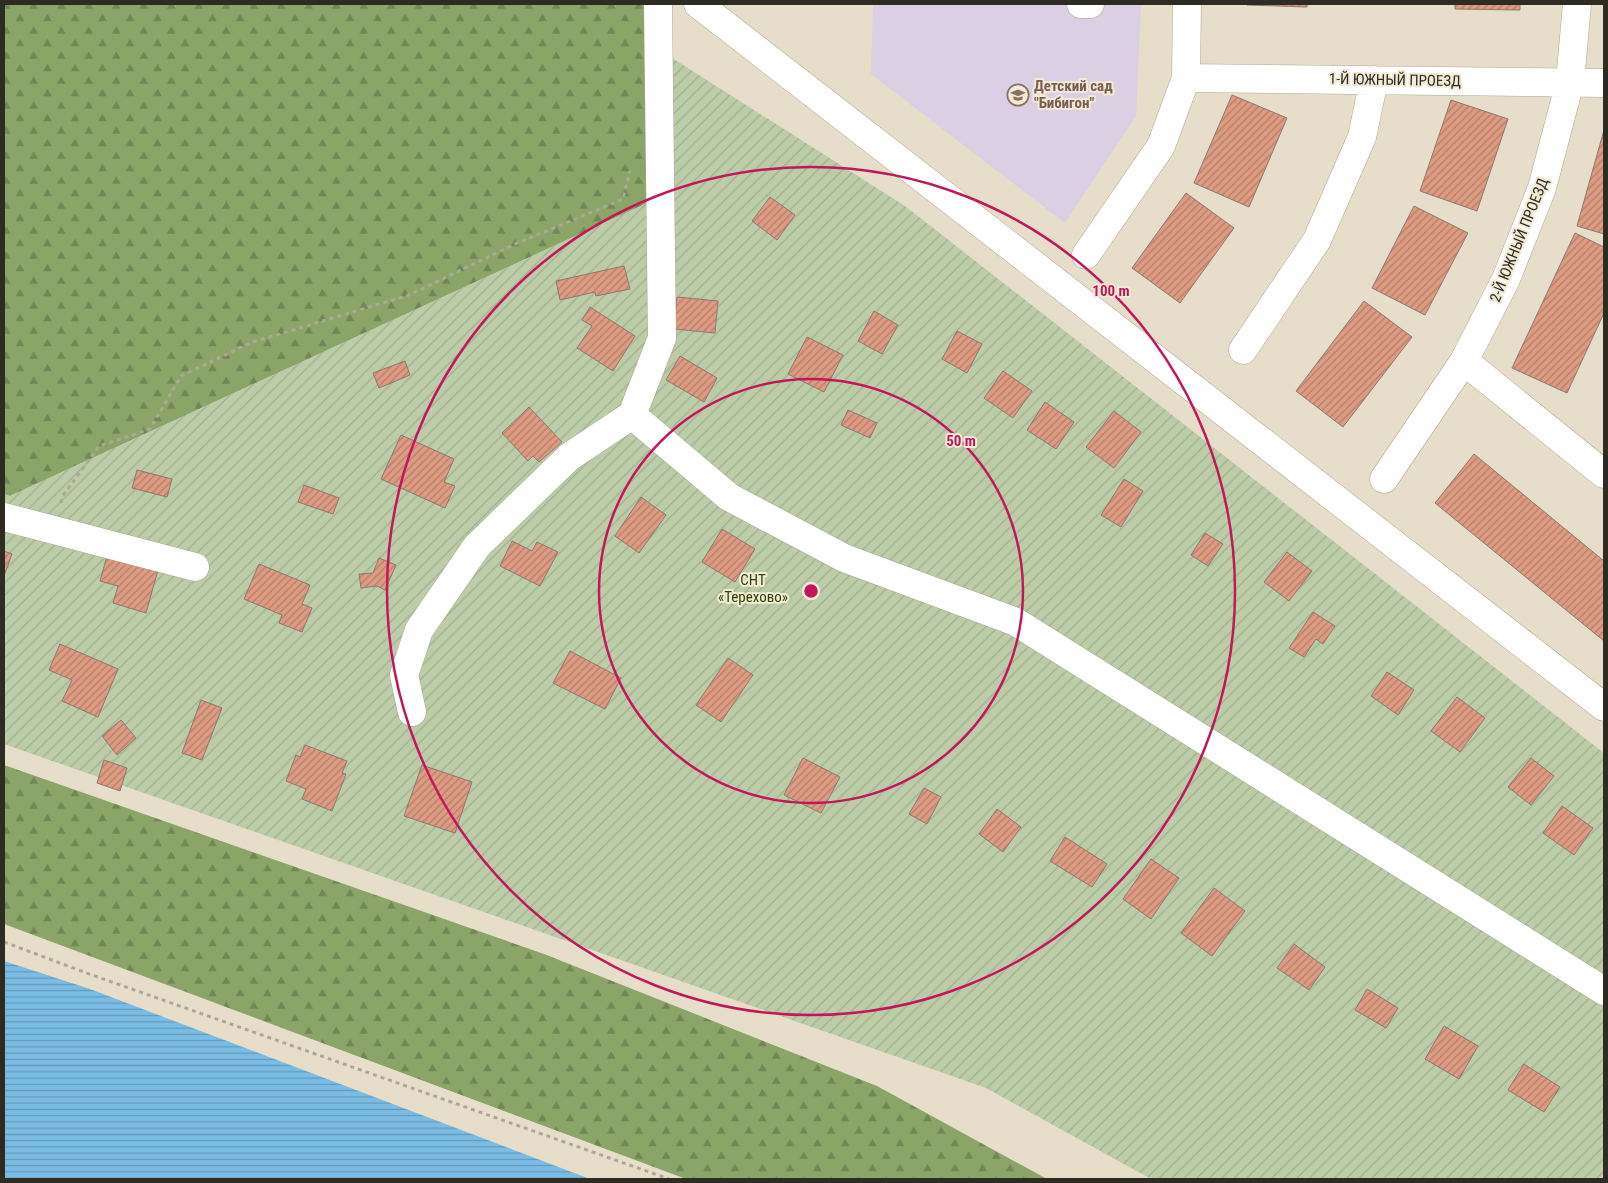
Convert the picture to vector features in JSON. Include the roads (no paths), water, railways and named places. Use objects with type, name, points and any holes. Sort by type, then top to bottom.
[{"type":"street","points":[[412,712],[404,676],[419,630],[477,546],[569,456],[632,416],[662,338],[658,4]]},
{"type":"street","points":[[698,4],[1604,707]]},
{"type":"street","points":[[1081,4],[1090,4]]},
{"type":"street","points":[[1086,255],[1161,146],[1186,78],[1187,4]]},
{"type":"street","name":"2-Й ЮЖНЫЙ ПРОЕЗД","points":[[1384,478],[1464,361],[1506,279],[1542,188],[1570,82],[1577,4]]},
{"type":"street","name":"1-Й ЮЖНЫЙ ПРОЕЗД","points":[[1186,78],[1604,83]]},
{"type":"street","points":[[1243,350],[1317,240],[1362,138],[1374,80]]},
{"type":"street","points":[[1464,361],[1604,474]]},
{"type":"street","points":[[632,416],[729,497],[844,558],[1016,622],[1604,991]]},
{"type":"street","points":[[4,517],[195,566]]},
{"type":"water","points":[[4,961],[90,989],[590,1179],[4,1179]]},
{"type":"place","name":"Детский сад \"Бибигон\"","points":[[1018,95]]},
{"type":"park label","name":"СНТ «Терехово»","points":[[753,588]]}]
